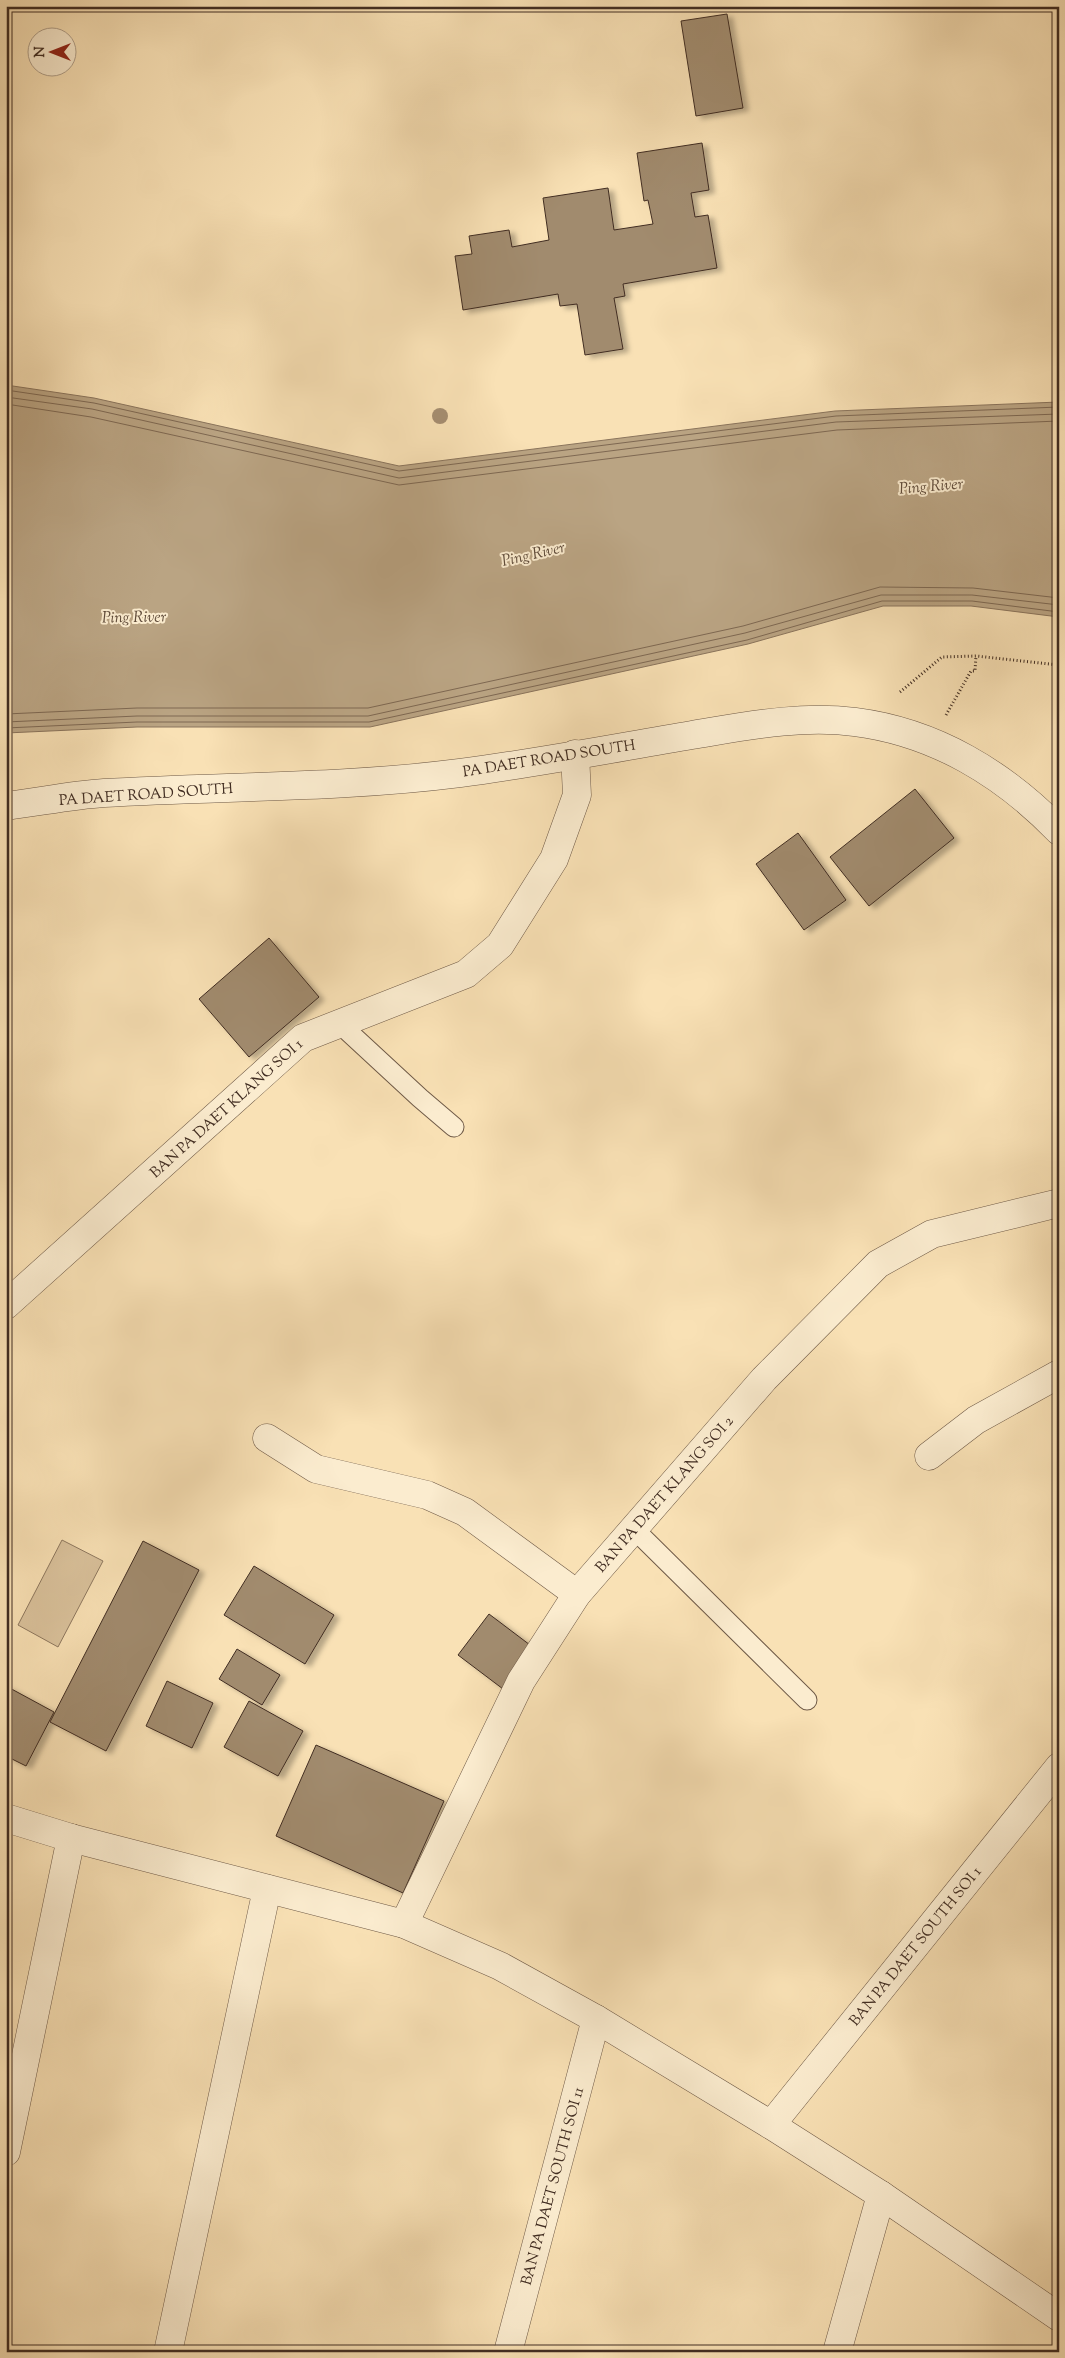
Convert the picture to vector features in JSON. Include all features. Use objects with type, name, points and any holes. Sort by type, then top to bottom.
[{"type":"street","name":"PA DAET ROAD SOUTH","points":[[6,806],[101,793],[373,782],[460,773],[783,720],[853,722],[890,728],[930,741],[979,766],[1008,785],[1059,831]]},
{"type":"street","name":"BAN PA DAET KLANG SOI 1","points":[[6,1305],[303,1038],[466,974],[500,945],[520,917],[554,859],[577,794],[575,754]]},
{"type":"street","name":"BAN PA DAET KLANG SOI 2","points":[[404,1924],[521,1681],[577,1594],[764,1379],[878,1264],[932,1234],[1059,1203]]},
{"type":"street","points":[[928,1456],[976,1420],[1059,1374]]},
{"type":"street","points":[[268,1438],[316,1469],[427,1495],[465,1512],[577,1594]]},
{"type":"street","name":"BAN PA DAET SOUTH SOI 1","points":[[771,2125],[1059,1767]]},
{"type":"street","points":[[6,1818],[71,1838],[404,1924],[500,1966],[596,2019],[771,2125],[881,2195],[1059,2317]]},
{"type":"street","points":[[6,2152],[71,1838]]},
{"type":"street","points":[[168,2352],[268,1889]]},
{"type":"street","name":"BAN PA DAET SOUTH SOI 11","points":[[508,2352],[596,2019]]},
{"type":"street","points":[[837,2352],[881,2195]]},
{"type":"lane","points":[[340,1024],[454,1127]]},
{"type":"lane","points":[[634,1529],[807,1700]]},
{"type":"path","points":[[900,692],[942,657],[976,656],[1059,665]]},
{"type":"path","points":[[930,741],[971,670],[975,670],[976,656]]},
{"type":"shaded area","points":[[62,1540],[103,1561],[58,1647],[18,1625]]},
{"type":"water","name":"Ping River","points":[[6,385],[94,398],[399,466],[835,411],[1059,402],[1059,617],[971,606],[883,606],[748,644],[370,727],[137,727],[6,733]]},
{"type":"building","points":[[727,14],[743,108],[696,116],[681,21]]},
{"type":"building","points":[[702,143],[709,190],[691,193],[695,217],[708,215],[717,268],[623,284],[625,296],[614,298],[623,349],[585,355],[577,304],[560,306],[558,294],[463,310],[455,256],[472,254],[469,236],[509,230],[512,247],[549,240],[543,198],[608,188],[614,230],[653,224],[648,200],[644,201],[637,153]]},
{"type":"building","points":[[915,789],[954,838],[869,906],[830,857]]},
{"type":"building","points":[[798,833],[846,900],[804,930],[756,864]]},
{"type":"building","points":[[269,938],[319,997],[249,1057],[199,999]]},
{"type":"building","points":[[143,1541],[199,1570],[106,1751],[50,1722]]},
{"type":"building","points":[[254,1566],[334,1615],[305,1664],[224,1615]]},
{"type":"building","points":[[489,1614],[534,1648],[503,1689],[458,1655]]},
{"type":"building","points":[[237,1649],[280,1675],[262,1705],[219,1679]]},
{"type":"building","points":[[167,1681],[213,1703],[192,1748],[146,1726]]},
{"type":"building","points":[[6,1686],[54,1712],[26,1766],[6,1756]]},
{"type":"building","points":[[249,1701],[303,1731],[278,1776],[224,1747]]},
{"type":"building","points":[[316,1745],[444,1801],[403,1893],[276,1836]]}]
